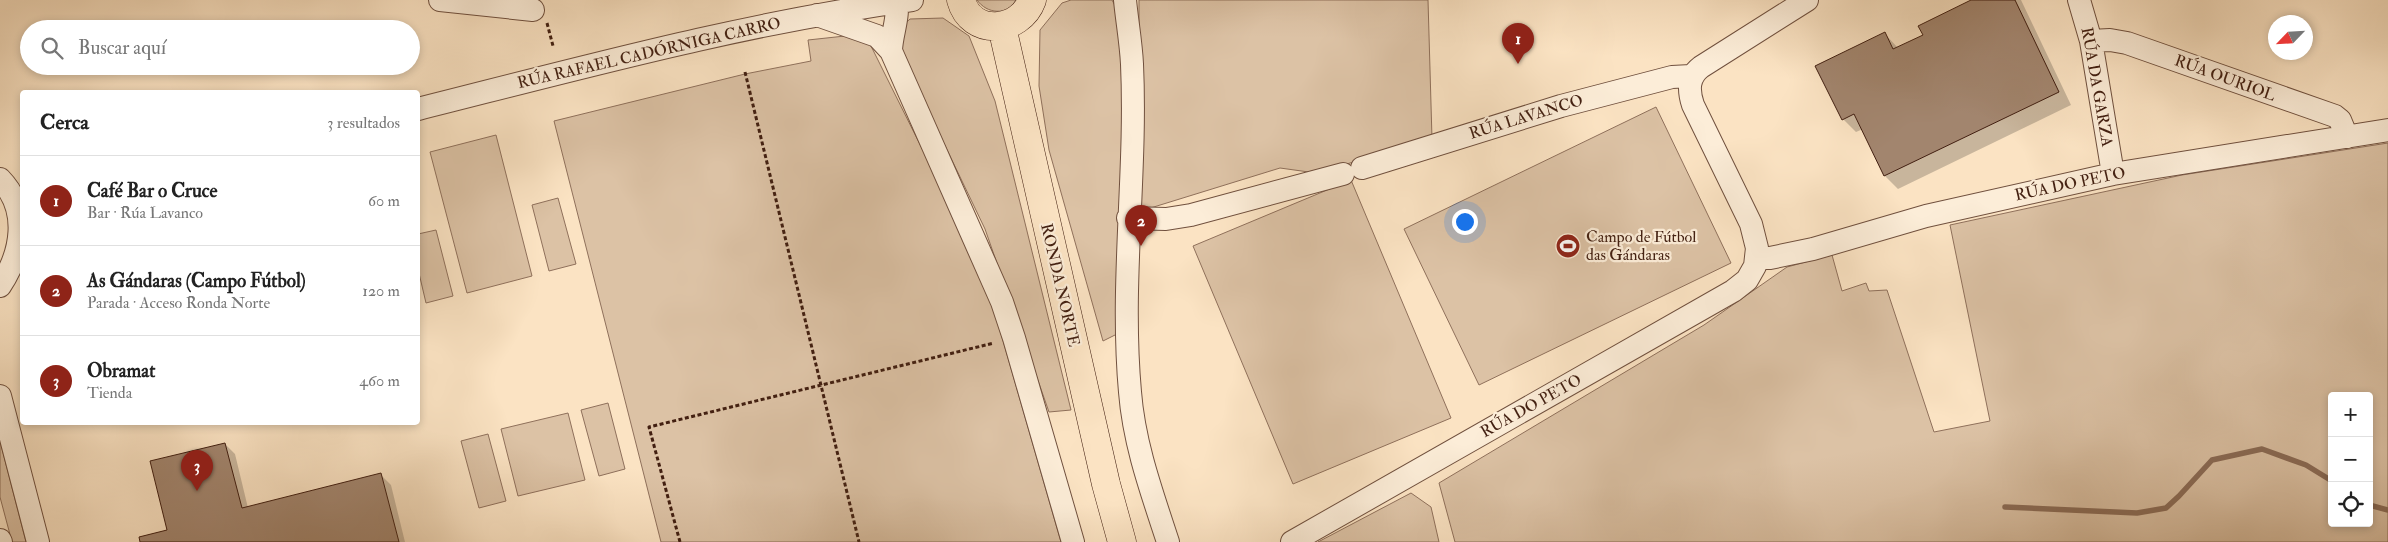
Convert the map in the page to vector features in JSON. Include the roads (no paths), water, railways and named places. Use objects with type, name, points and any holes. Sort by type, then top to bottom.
[{"type":"highway","points":[[961,0],[969,15],[978,22],[1002,27],[1013,24],[1022,17],[1032,0]]},
{"type":"highway","name":"RONDA NORTE","points":[[1002,27],[1104,475],[1122,542]]},
{"type":"street","points":[[440,0],[533,10]]},
{"type":"street","points":[[1125,0],[1132,62],[1133,122],[1128,218],[1126,322],[1130,394],[1141,457],[1168,542]]},
{"type":"street","points":[[1694,73],[1807,0]]},
{"type":"street","name":"RÚA DA GARZA","points":[[2079,0],[2091,41],[2113,174]]},
{"type":"street","points":[[891,51],[891,35],[901,1]]},
{"type":"street","name":"RÚA RAFAEL CADÓRNIGA CARRO","points":[[420,108],[823,8],[901,1]]},
{"type":"street","points":[[823,8],[877,36],[891,51],[998,293],[1014,338],[1073,542]]},
{"type":"street","name":"RÚA OURIOL","points":[[2091,41],[2110,40],[2127,44],[2335,116],[2340,120],[2347,137]]},
{"type":"street","name":"RÚA LAVANCO","points":[[1128,218],[1166,218],[1191,215],[1353,171],[1561,106],[1694,73]]},
{"type":"street","name":"RÚA DO PETO","points":[[1292,542],[1714,303],[1747,280],[1755,266],[1757,248],[1751,224],[1690,98],[1694,73]]},
{"type":"street","name":"RÚA DO PETO","points":[[1756,258],[1770,258],[1813,249],[1926,216],[2113,174],[2388,130]]},
{"type":"street","points":[[9,183],[20,223]]},
{"type":"street","points":[[0,286],[13,266],[20,246]]},
{"type":"street","points":[[0,396],[38,542]]},
{"type":"waterway","points":[[2005,507],[2137,513],[2166,508],[2212,460],[2262,449],[2306,465],[2328,479]]},
{"type":"waterway","points":[[2373,506],[2388,510]]},
{"type":"place","name":"Café Bar o Cruce","points":[[1518,64]]},
{"type":"place","name":"As Gándaras (Campo Fútbol)","points":[[1141,246]]},
{"type":"place","name":"Campo de Fútbol das Gándaras","points":[[1568,246]]},
{"type":"place","name":"Obramat","points":[[197,491]]}]
